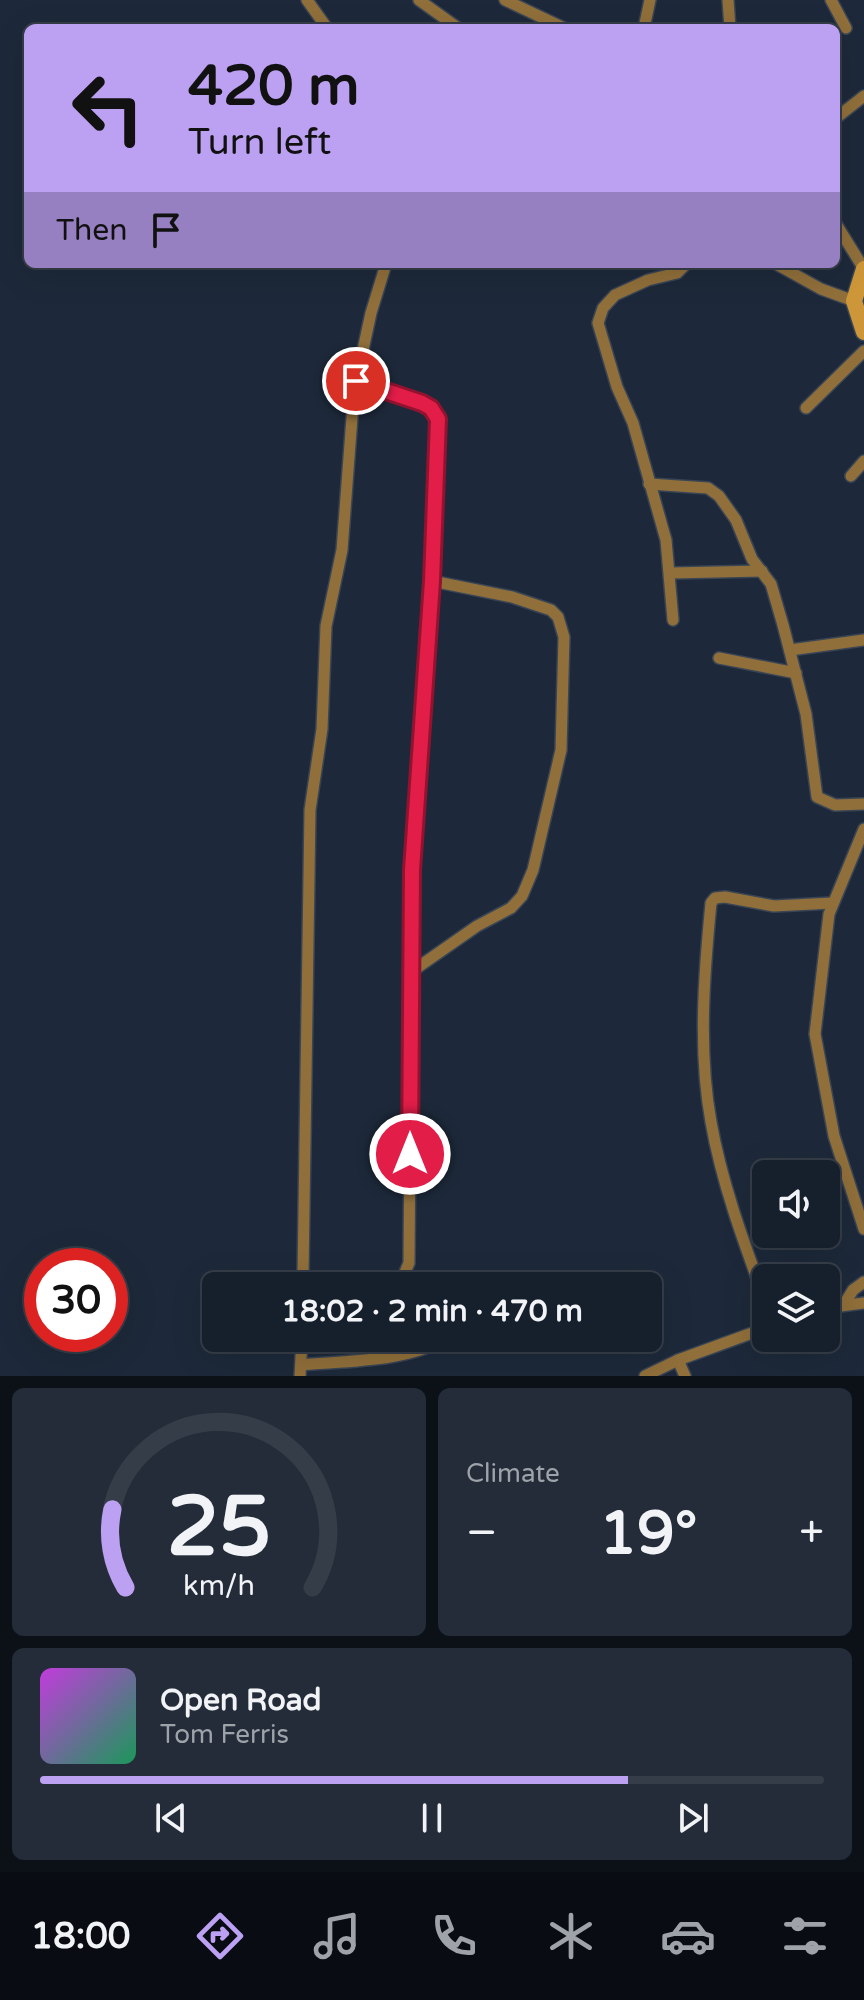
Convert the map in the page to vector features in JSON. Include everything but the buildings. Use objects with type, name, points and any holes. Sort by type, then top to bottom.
[{"type":"street","points":[[307,0],[324,24]]},
{"type":"street","points":[[419,0],[452,24]]},
{"type":"street","points":[[505,0],[556,24]]},
{"type":"street","points":[[645,24],[650,0]]},
{"type":"street","points":[[728,0],[730,24]]},
{"type":"street","points":[[831,0],[846,28]]},
{"type":"street","points":[[840,116],[864,96]]},
{"type":"street","points":[[840,230],[864,269],[860,318]]},
{"type":"street","points":[[303,1272],[307,849],[322,729],[326,626],[342,550],[356,381],[385,268]]},
{"type":"street","points":[[673,620],[666,540],[633,423],[617,387],[598,318],[615,295],[648,280],[677,273],[682,268]]},
{"type":"street","points":[[783,268],[821,289],[860,318]]},
{"type":"street","points":[[806,408],[864,351]]},
{"type":"street","points":[[356,381],[422,403],[431,408],[438,419],[432,581],[412,870],[406,1272]]},
{"type":"street","points":[[851,476],[864,461]]},
{"type":"street","points":[[649,484],[699,485],[713,491],[736,520],[752,559],[773,589],[806,714],[817,797],[835,805],[864,804]]},
{"type":"street","points":[[671,573],[762,571]]},
{"type":"street","points":[[411,972],[477,926],[511,908],[522,896],[533,870],[561,750],[564,637],[558,617],[551,610],[512,597],[432,581]]},
{"type":"street","points":[[790,650],[864,640]]},
{"type":"street","points":[[719,658],[796,673]]},
{"type":"street","points":[[864,829],[832,903],[823,949],[815,1040],[834,1136],[864,1229]]},
{"type":"street","points":[[752,1267],[711,1122],[704,1030],[711,903],[719,897],[766,906],[832,903]]},
{"type":"street","points":[[845,1303],[853,1290],[864,1282]]},
{"type":"street","points":[[840,1304],[864,1303]]},
{"type":"street","points":[[645,1376],[678,1360],[752,1333]]},
{"type":"street","points":[[300,1371],[408,1352]]},
{"type":"street","points":[[678,1360],[685,1376]]},
{"type":"route","points":[[356,381],[422,403],[431,408],[438,419],[432,581],[412,870],[410,1154]]}]
